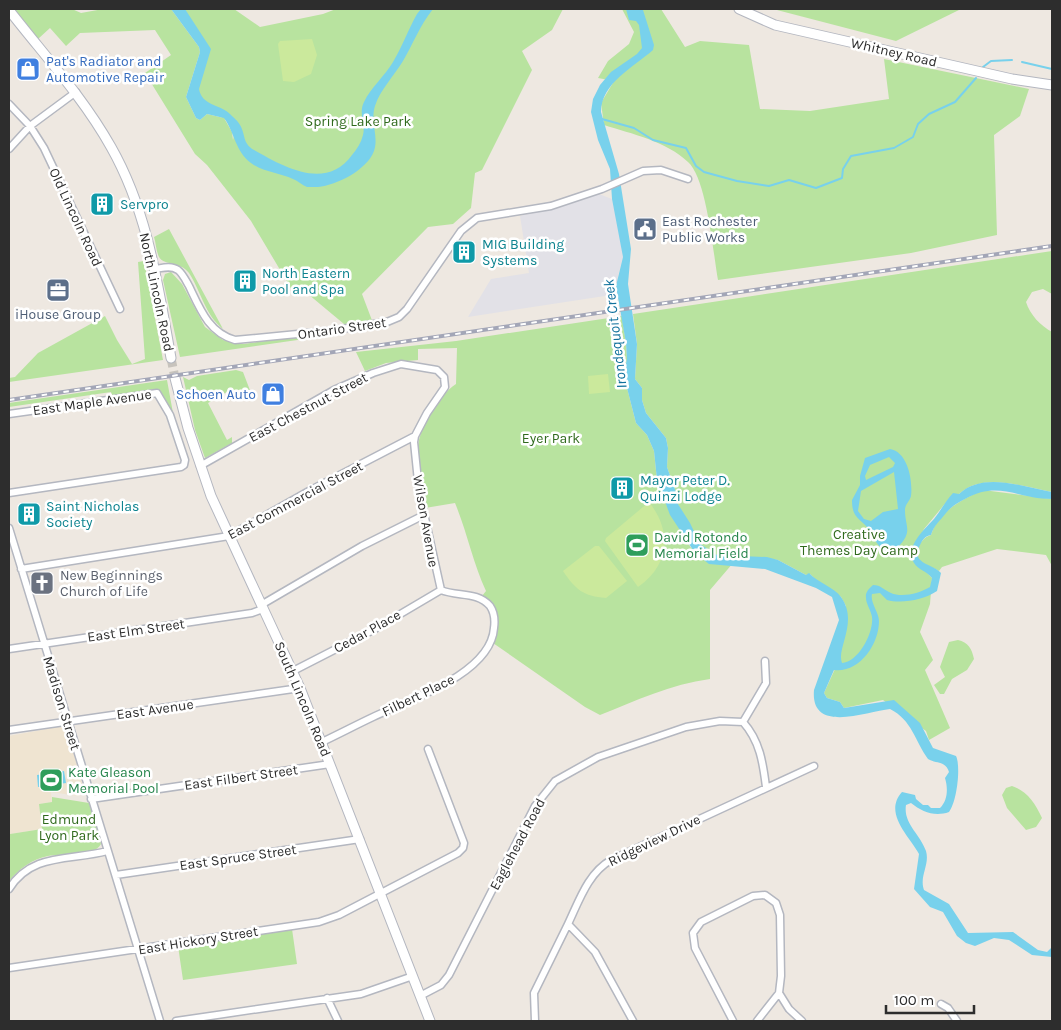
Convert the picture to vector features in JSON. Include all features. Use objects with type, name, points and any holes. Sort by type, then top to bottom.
[{"type":"street","name":"Whitney Road","points":[[739,9],[775,25],[1012,79],[1052,85]]},
{"type":"street","name":"North Lincoln Road","points":[[9,10],[76,92],[112,148],[130,186],[146,233],[155,270],[171,358]]},
{"type":"street","points":[[9,149],[30,126],[76,92]]},
{"type":"street","points":[[9,104],[30,126]]},
{"type":"street","name":"Old Lincoln Road","points":[[30,126],[44,148],[120,309]]},
{"type":"street","name":"Ontario Street","points":[[155,270],[170,267],[178,270],[185,279],[211,327],[223,337],[235,340],[318,332],[387,322],[399,317],[407,309],[461,231],[473,220],[551,206],[607,187],[643,171],[661,170],[688,179]]},
{"type":"street","name":"East Chestnut Street","points":[[200,466],[334,390],[373,373],[401,364],[411,364],[437,370],[446,382],[415,436]]},
{"type":"street","name":"South Lincoln Road","points":[[175,378],[200,466],[229,536],[293,671],[430,1021]]},
{"type":"street","name":"East Maple Avenue","points":[[9,414],[154,392],[160,394],[176,431],[184,465],[181,467],[9,493]]},
{"type":"street","name":"Wilson Avenue","points":[[415,436],[416,465],[424,515],[441,590]]},
{"type":"street","name":"East Commercial Street","points":[[21,569],[229,536],[309,491],[415,436]]},
{"type":"street","name":"East Elm Street","points":[[9,649],[252,613],[362,546],[424,515]]},
{"type":"street","name":"Madison Street","points":[[9,528],[160,1021]]},
{"type":"street","name":"Filbert Place","points":[[322,742],[458,676],[482,656],[493,636],[492,608],[477,597],[441,590]]},
{"type":"street","name":"Cedar Place","points":[[293,671],[375,628],[441,590]]},
{"type":"street","points":[[765,661],[766,683],[743,722],[754,737],[760,752],[766,787]]},
{"type":"street","name":"East Avenue","points":[[9,730],[300,688]]},
{"type":"street","name":"Eaglehead Road","points":[[420,996],[441,985],[453,968],[535,806],[555,781],[598,757],[686,727],[720,721],[743,722]]},
{"type":"street","name":"East Hickory Street","points":[[9,968],[319,922],[339,915],[458,853],[464,846],[428,749]]},
{"type":"street","name":"East Filbert Street","points":[[91,799],[330,764]]},
{"type":"street","name":"Ridgeview Drive","points":[[535,1021],[534,993],[589,882],[606,863],[814,766]]},
{"type":"street","name":"East Spruce Street","points":[[116,875],[360,839]]},
{"type":"street","points":[[9,889],[18,876],[45,860],[108,851]]},
{"type":"street","points":[[733,1021],[693,944],[693,933],[701,922],[756,895],[765,895],[774,900],[780,915],[781,976],[779,993],[757,1021]]},
{"type":"street","points":[[568,924],[595,952],[633,1021]]},
{"type":"street","points":[[176,1021],[372,991],[413,976]]},
{"type":"street","points":[[779,993],[789,1009],[802,1021]]},
{"type":"street","points":[[327,998],[338,1021]]},
{"type":"street","points":[[941,1004],[948,1008],[957,1021]]},
{"type":"shaded area","points":[[599,194],[612,199],[619,231],[623,257],[618,276],[618,294],[468,317],[491,279],[529,273],[520,216]]},
{"type":"shaded area","points":[[63,726],[67,731],[85,793],[78,796],[51,792],[52,802],[39,804],[42,829],[10,834],[9,736]]},
{"type":"green space","name":"Spring Lake Park","points":[[13,9],[72,9],[81,13],[103,9],[171,9],[199,47],[200,52],[186,97],[196,118],[200,120],[207,114],[222,118],[193,102],[204,61],[199,36],[180,9],[234,9],[260,27],[323,14],[336,9],[563,9],[552,30],[522,51],[532,70],[482,170],[475,173],[471,208],[453,224],[428,227],[362,294],[373,323],[344,324],[308,294],[295,295],[251,221],[207,165],[195,154],[145,73],[171,55],[155,30],[80,33],[66,46],[50,28],[38,39]],"holes":[[[224,119],[236,125],[233,140],[232,132]]]},
{"type":"green space","points":[[622,9],[661,9],[685,47],[700,41],[749,45],[760,109],[810,111],[889,99],[884,59],[1029,89],[1020,116],[994,135],[997,235],[911,253],[718,280],[705,200],[695,171],[679,155],[659,143],[604,125],[601,103],[614,81],[598,78],[608,61],[629,44],[634,32]]},
{"type":"green space","points":[[773,9],[961,9],[896,41]]},
{"type":"green space","points":[[312,39],[317,55],[311,74],[294,82],[283,81],[278,44],[280,41]]},
{"type":"green space","points":[[169,229],[223,329],[207,310],[189,273],[181,267],[161,260],[159,257],[154,237]]},
{"type":"green space","points":[[1052,251],[1052,294],[1043,289],[1032,292],[1026,302],[1036,320],[1052,332],[1052,492],[992,482],[969,487],[959,494],[953,494],[924,529],[911,555],[932,578],[930,604],[920,632],[933,660],[925,670],[950,728],[929,740],[926,731],[883,700],[844,708],[840,702],[827,698],[824,693],[840,658],[846,606],[841,597],[810,574],[806,575],[778,560],[739,556],[710,590],[710,679],[667,689],[600,715],[585,707],[493,643],[497,629],[496,611],[493,605],[482,596],[486,591],[477,570],[455,503],[425,508],[418,469],[418,446],[426,420],[442,396],[456,384],[457,348],[418,349],[418,360],[386,363],[365,371],[356,352],[456,341],[622,316],[626,343],[627,359],[625,368],[627,388],[636,423],[647,435],[654,451],[657,480],[667,506],[691,548],[700,544],[676,501],[677,495],[667,467],[668,448],[666,438],[646,413],[642,400],[642,388],[635,379],[637,344],[633,314]]},
{"type":"green space","points":[[144,261],[163,360],[9,382],[9,378],[15,377],[38,353],[105,316],[132,364],[145,359],[138,262]]},
{"type":"green space","points":[[171,272],[182,284],[205,327],[223,340],[244,344],[327,332],[339,334],[180,357],[163,280],[165,274]]},
{"type":"green space","points":[[236,370],[243,372],[251,393],[246,388],[229,397],[227,392],[208,403],[227,440],[232,437],[232,443],[205,458],[195,430],[183,377],[189,380],[197,376]]},
{"type":"green space","points":[[608,374],[610,392],[589,394],[588,376]]},
{"type":"green space","points":[[167,380],[175,424],[164,397],[155,389],[112,396],[111,392],[9,407],[9,403]]},
{"type":"green space","points":[[983,490],[1052,499],[1052,566],[1046,555],[997,549],[942,567],[939,571],[920,561],[917,553],[919,545],[931,535],[934,527],[945,513],[959,502]]},
{"type":"green space","name":"David Rotondo Memorial Field","points":[[649,502],[661,524],[664,547],[662,558],[656,569],[638,587],[605,541],[606,538]]},
{"type":"green space","points":[[595,546],[599,546],[627,581],[606,598],[591,596],[581,591],[563,571]]},
{"type":"green space","points":[[958,640],[969,646],[974,659],[967,670],[952,679],[944,694],[940,694],[934,685],[945,677],[940,667],[949,642]]},
{"type":"green space","points":[[1012,786],[1026,794],[1036,807],[1042,818],[1036,827],[1026,830],[1007,808],[1002,795],[1006,788]]},
{"type":"green space","name":"Edmund Lyon Park","points":[[52,797],[89,803],[101,844],[97,848],[84,853],[54,855],[37,859],[17,872],[9,881],[9,827],[10,834],[42,829],[39,804],[52,802]]},
{"type":"green space","points":[[292,929],[297,964],[183,980],[178,946]]},
{"type":"water","points":[[171,9],[185,9],[211,49],[199,89],[204,99],[226,111],[235,119],[242,129],[248,145],[254,150],[291,169],[317,174],[330,172],[342,166],[356,150],[363,135],[362,106],[374,86],[393,62],[417,14],[421,9],[433,9],[420,28],[403,61],[377,100],[373,118],[376,140],[374,151],[370,158],[358,170],[342,180],[326,186],[307,187],[293,179],[251,163],[238,147],[224,118],[207,114],[200,120],[196,118],[186,97],[200,52],[199,47]]},
{"type":"water","points":[[626,9],[643,10],[654,45],[653,50],[612,84],[602,102],[601,112],[619,174],[631,249],[628,284],[637,344],[635,379],[642,388],[642,400],[646,413],[666,438],[668,448],[667,467],[677,495],[676,501],[690,523],[700,544],[717,555],[767,557],[778,560],[806,575],[809,573],[838,594],[846,606],[848,616],[848,625],[841,657],[842,663],[854,658],[868,638],[872,617],[866,596],[873,585],[900,595],[916,593],[930,587],[932,578],[914,563],[912,551],[921,533],[953,493],[959,494],[969,487],[991,482],[1016,484],[1052,492],[1052,499],[988,491],[965,499],[950,508],[935,526],[931,535],[923,539],[918,551],[920,560],[941,573],[937,591],[926,597],[906,601],[887,600],[880,593],[872,594],[872,601],[879,621],[878,630],[871,648],[866,656],[852,667],[834,670],[824,693],[827,698],[840,702],[844,708],[894,700],[920,723],[933,748],[956,756],[958,768],[957,784],[952,807],[949,812],[934,814],[924,811],[911,803],[906,805],[909,823],[926,851],[927,861],[923,880],[924,890],[949,904],[968,933],[1013,932],[1038,950],[1047,952],[1052,947],[1052,957],[1032,955],[1009,940],[994,938],[975,946],[966,943],[957,936],[943,912],[930,907],[914,889],[919,854],[896,816],[897,800],[902,792],[915,795],[916,799],[923,805],[928,805],[931,808],[940,808],[946,798],[947,786],[945,778],[949,772],[948,768],[943,764],[928,759],[908,725],[890,709],[842,717],[830,716],[821,712],[815,704],[814,690],[839,620],[832,597],[816,588],[765,569],[709,564],[695,553],[670,515],[657,480],[654,451],[647,435],[636,423],[627,388],[625,368],[627,359],[626,343],[616,286],[623,257],[612,199],[610,169],[598,140],[591,112],[593,99],[600,85],[611,72],[637,54],[642,48],[639,25],[636,21],[629,20]]},
{"type":"water","points":[[890,449],[896,451],[905,461],[910,475],[911,496],[905,510],[906,536],[899,546],[887,551],[877,544],[867,527],[853,510],[852,500],[860,485],[860,476],[865,458]],"holes":[[[889,457],[895,463],[893,467],[866,480],[865,476],[870,465]],[[894,472],[898,509],[883,512],[871,521],[864,519],[858,511],[861,491]]]},
{"type":"water","name":"Kate Gleason Memorial Pool","points":[[64,771],[66,783],[38,787],[37,775]]},
{"type":"waterway","points":[[983,67],[991,61],[1012,60]]},
{"type":"waterway","points":[[1022,62],[1052,69]]},
{"type":"waterway","points":[[602,119],[634,128],[653,140],[686,148],[696,166],[704,172],[737,181],[769,186],[789,180],[816,188],[842,178],[843,169],[851,156],[894,148],[913,137],[918,124],[929,114],[955,102],[976,78]]},
{"type":"tunnel","points":[[171,358],[175,378]]},
{"type":"railway","points":[[9,400],[1052,246]]},
{"type":"place","name":"Pat's Radiator and Automotive Repair","points":[[28,69]]},
{"type":"place","name":"Servpro","points":[[102,204]]},
{"type":"place","name":"East Rochester Public Works","points":[[645,229]]},
{"type":"place","name":"MIG Building Systems","points":[[464,252]]},
{"type":"place","name":"North Eastern Pool and Spa","points":[[245,281]]},
{"type":"place","name":"iHouse Group","points":[[58,290]]},
{"type":"place","name":"Schoen Auto","points":[[273,394]]},
{"type":"place","name":"Mayor Peter D. Quinzi Lodge","points":[[622,488]]},
{"type":"place","name":"Saint Nicholas Society","points":[[29,514]]},
{"type":"place","name":"David Rotondo Memorial Field","points":[[637,545]]},
{"type":"place","name":"New Beginnings Church of Life","points":[[42,583]]},
{"type":"place","name":"Kate Gleason Memorial Pool","points":[[51,780]]},
{"type":"water label","name":"Irondequoit Creek","points":[[615,334]]},
{"type":"park label","name":"Eyer Park","points":[[551,438]]},
{"type":"park label","name":"Creative Themes Day Camp","points":[[859,542]]}]
